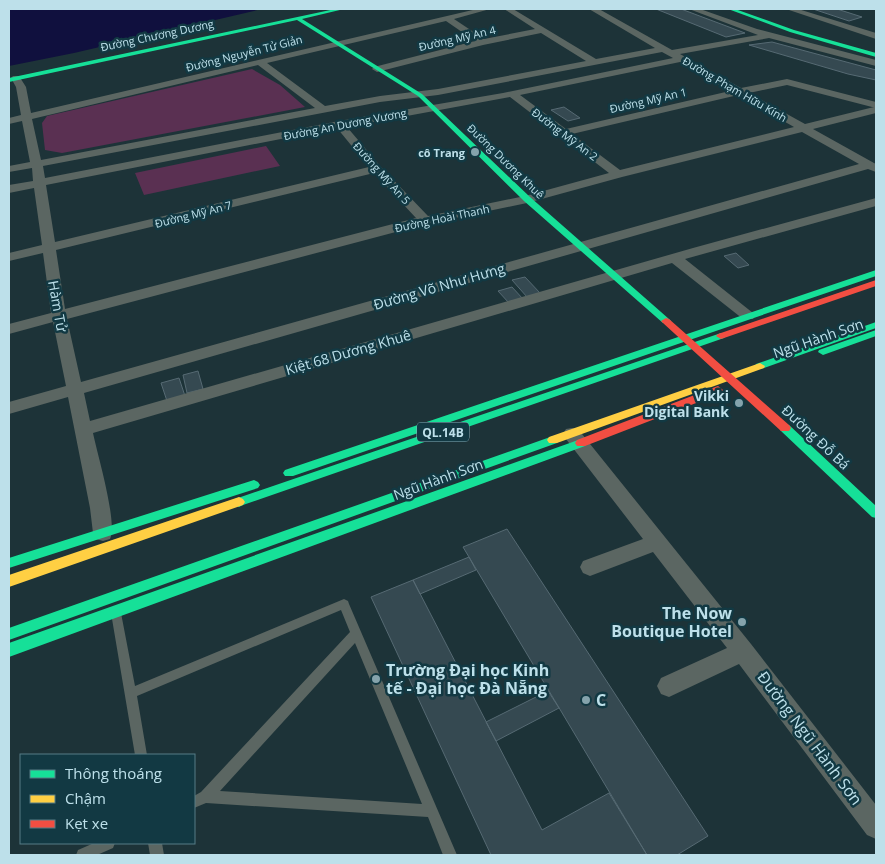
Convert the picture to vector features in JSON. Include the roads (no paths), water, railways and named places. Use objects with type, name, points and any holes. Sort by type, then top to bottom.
[{"type":"main road","name":"Đường Chương Dương","points":[[13,79],[341,9]]},
{"type":"main road","points":[[731,9],[792,31],[876,55]]},
{"type":"main road","points":[[758,9],[876,44]]},
{"type":"main road","name":"Đường Dương Khuê","points":[[297,18],[337,42],[376,69],[420,94],[528,200],[689,342]]},
{"type":"main road","points":[[689,342],[748,316],[876,273]]},
{"type":"main road","name":"QL.14B","points":[[9,581],[104,540],[689,342],[876,283]]},
{"type":"main road","points":[[732,379],[876,325]]},
{"type":"main road","name":"Ngũ Hành Sơn","points":[[9,634],[576,439],[693,389],[732,379],[876,334]]},
{"type":"main road","name":"Đường Đỗ Bá","points":[[689,342],[732,379],[876,513]]},
{"type":"main road","name":"Ngũ Hành Sơn","points":[[9,650],[116,612],[732,379]]},
{"type":"main road","points":[[9,563],[104,540]]},
{"type":"main road","points":[[113,597],[116,612]]},
{"type":"street","name":"Đường Nguyễn Tử Giản","points":[[9,121],[261,63],[337,42],[486,9]]},
{"type":"street","points":[[508,9],[594,62]]},
{"type":"street","name":"Đường Phạm Hữu Kính","points":[[593,9],[873,167]]},
{"type":"street","points":[[693,9],[769,35],[876,64]]},
{"type":"street","points":[[790,9],[876,36]]},
{"type":"street","points":[[447,18],[482,42]]},
{"type":"street","points":[[859,31],[876,23]]},
{"type":"street","name":"Đường Mỹ An 4","points":[[376,69],[482,42],[544,30]]},
{"type":"street","points":[[672,54],[769,35]]},
{"type":"street","name":"Đường An Dương Vương","points":[[9,169],[380,99],[420,94],[594,62],[672,54]]},
{"type":"street","name":"Đường An Dương Vương","points":[[9,189],[339,124],[512,94],[672,54]]},
{"type":"street","points":[[261,63],[324,110]]},
{"type":"street","name":"Hàm Tử","points":[[13,79],[21,87],[37,164],[59,316],[100,508],[104,540]]},
{"type":"street","name":"Đường Mỹ An 1","points":[[564,132],[787,82],[876,105]]},
{"type":"street","name":"Đường Mỹ An 2","points":[[512,94],[618,174]]},
{"type":"street","name":"Đường Hoài Thanh","points":[[9,329],[425,220],[528,200],[618,174],[876,110]]},
{"type":"street","name":"Đường Mỹ An 5","points":[[339,124],[377,169],[425,220]]},
{"type":"street","name":"Đường Võ Như Hưng","points":[[9,408],[579,246],[873,167]]},
{"type":"street","name":"Đường Mỹ An 7","points":[[9,257],[377,169]]},
{"type":"street","points":[[613,276],[876,202]]},
{"type":"street","points":[[675,258],[748,316]]},
{"type":"street","name":"Kiệt 68 Dương Khuê","points":[[83,429],[613,276]]},
{"type":"street","name":"Đường Ngũ Hành Sơn","points":[[576,439],[743,651],[876,826]]},
{"type":"street","points":[[590,567],[657,542]]},
{"type":"street","points":[[669,686],[743,651]]},
{"type":"lane","points":[[131,693],[344,604],[450,855]]},
{"type":"lane","points":[[116,612],[141,754]]},
{"type":"lane","points":[[200,799],[356,634]]},
{"type":"lane","points":[[200,799],[430,811]]},
{"type":"lane","points":[[83,855],[106,844]]},
{"type":"place","name":"cô Trang","points":[[475,152]]},
{"type":"place","name":"Vikki Digital Bank","points":[[739,403]]},
{"type":"place","name":"The Now Boutique Hotel","points":[[742,622]]},
{"type":"place","name":"Trường Đại học Kinh tế - Đại học Đà Nẵng","points":[[376,679]]},
{"type":"place","name":"C","points":[[586,700]]}]
